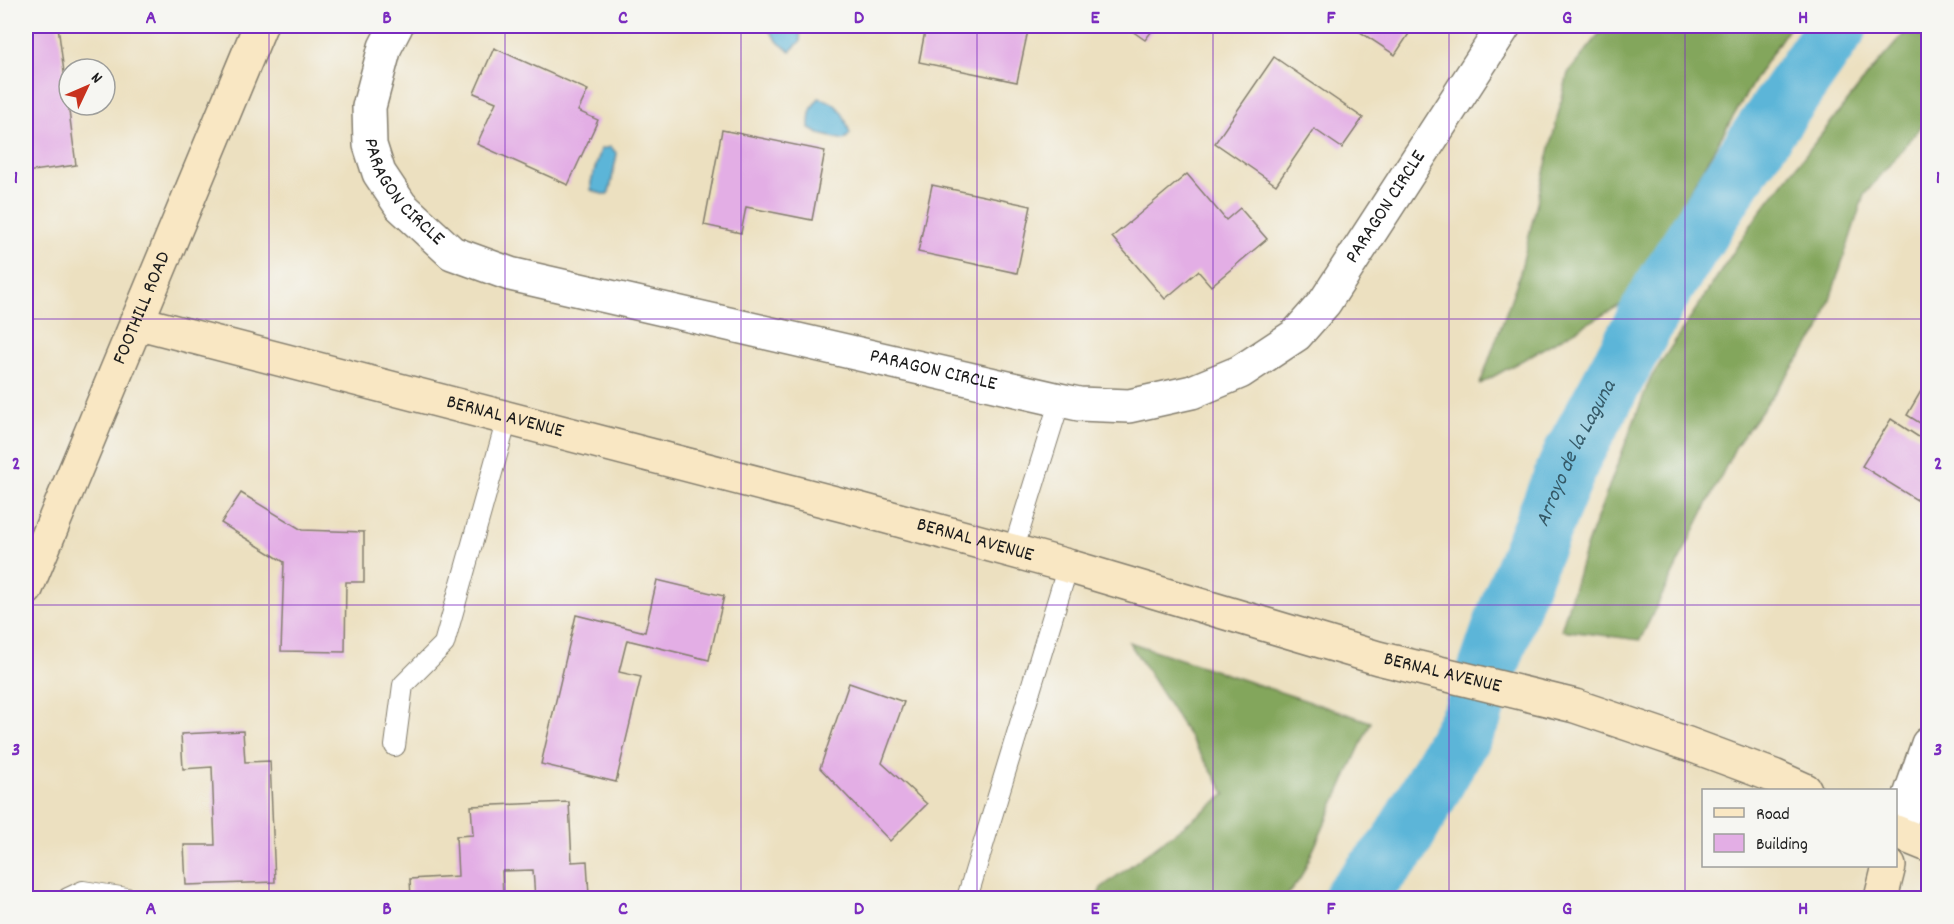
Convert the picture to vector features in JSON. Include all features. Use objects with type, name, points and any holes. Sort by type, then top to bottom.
[{"type":"main road","name":"FOOTHILL ROAD","points":[[26,589],[260,26]]},
{"type":"main road","name":"BERNAL AVENUE","points":[[136,322],[1013,551],[1378,658],[1575,706],[1688,744],[1803,789]]},
{"type":"main road","points":[[1897,835],[1929,845]]},
{"type":"main road","points":[[1881,898],[1889,867]]},
{"type":"street","name":"PARAGON CIRCLE","points":[[396,26],[385,47],[369,107],[370,145],[379,173],[401,206],[452,253],[510,274],[1060,400],[1079,404],[1129,406],[1192,392],[1240,372],[1296,335],[1325,302],[1503,26]]},
{"type":"street","points":[[1897,832],[1929,744]]},
{"type":"lane","points":[[1013,551],[1060,400]]},
{"type":"lane","points":[[395,746],[403,685],[444,644],[507,419]]},
{"type":"lane","points":[[968,898],[1068,566]]},
{"type":"lane","points":[[68,898],[83,891],[127,898]]},
{"type":"green space","points":[[1606,26],[1790,26],[1757,76],[1624,303],[1480,384],[1519,277],[1568,73]]},
{"type":"green space","points":[[1911,26],[1928,26],[1928,119],[1864,195],[1820,330],[1736,446],[1640,640],[1561,630],[1587,544],[1650,379],[1757,216],[1872,70]]},
{"type":"green space","points":[[1129,642],[1371,722],[1300,879],[1285,898],[1097,898],[1101,888],[1226,794]]},
{"type":"water","points":[[769,26],[801,26],[800,42],[790,51],[779,43],[768,29]]},
{"type":"water","points":[[819,98],[832,103],[843,115],[850,134],[844,140],[819,134],[809,128],[811,112]]},
{"type":"water","points":[[611,147],[617,154],[610,189],[608,194],[602,194],[591,190],[591,182],[601,149]]},
{"type":"building","points":[[26,26],[58,26],[62,57],[57,57],[57,117],[70,117],[76,165],[26,172]]},
{"type":"building","points":[[926,26],[1029,26],[1017,82],[919,62]]},
{"type":"building","points":[[1125,26],[1156,26],[1145,40]]},
{"type":"building","points":[[1351,26],[1414,26],[1395,55]]},
{"type":"building","points":[[494,48],[588,90],[578,111],[598,120],[568,185],[477,144],[496,102],[474,93]]},
{"type":"building","points":[[1274,57],[1363,118],[1342,148],[1314,129],[1276,185],[1215,143]]},
{"type":"building","points":[[722,130],[825,151],[812,220],[746,207],[741,233],[704,225]]},
{"type":"building","points":[[1187,174],[1226,220],[1240,208],[1267,239],[1211,286],[1198,271],[1165,299],[1112,237]]},
{"type":"building","points":[[932,185],[1031,206],[1017,273],[918,252]]},
{"type":"building","points":[[1928,379],[1928,428],[1907,415]]},
{"type":"building","points":[[1891,419],[1928,443],[1928,507],[1862,466]]},
{"type":"building","points":[[241,493],[302,530],[364,532],[364,582],[346,582],[345,652],[281,651],[284,562],[221,523]]},
{"type":"building","points":[[657,580],[724,596],[709,660],[627,640],[619,672],[641,677],[616,782],[541,764],[576,615],[645,632]]},
{"type":"building","points":[[849,683],[904,702],[882,763],[927,804],[890,841],[820,768]]},
{"type":"building","points":[[243,731],[245,762],[270,761],[275,882],[186,885],[184,845],[215,845],[212,767],[183,769],[181,734]]},
{"type":"building","points":[[569,802],[572,862],[587,861],[589,896],[535,898],[533,870],[502,871],[503,898],[411,898],[410,879],[458,876],[456,836],[473,835],[471,806]]},
{"type":"waterway","name":"Arroyo de la Laguna","points":[[1353,898],[1398,847],[1472,716],[1513,597],[1573,454],[1661,292],[1743,162],[1838,26]]}]
